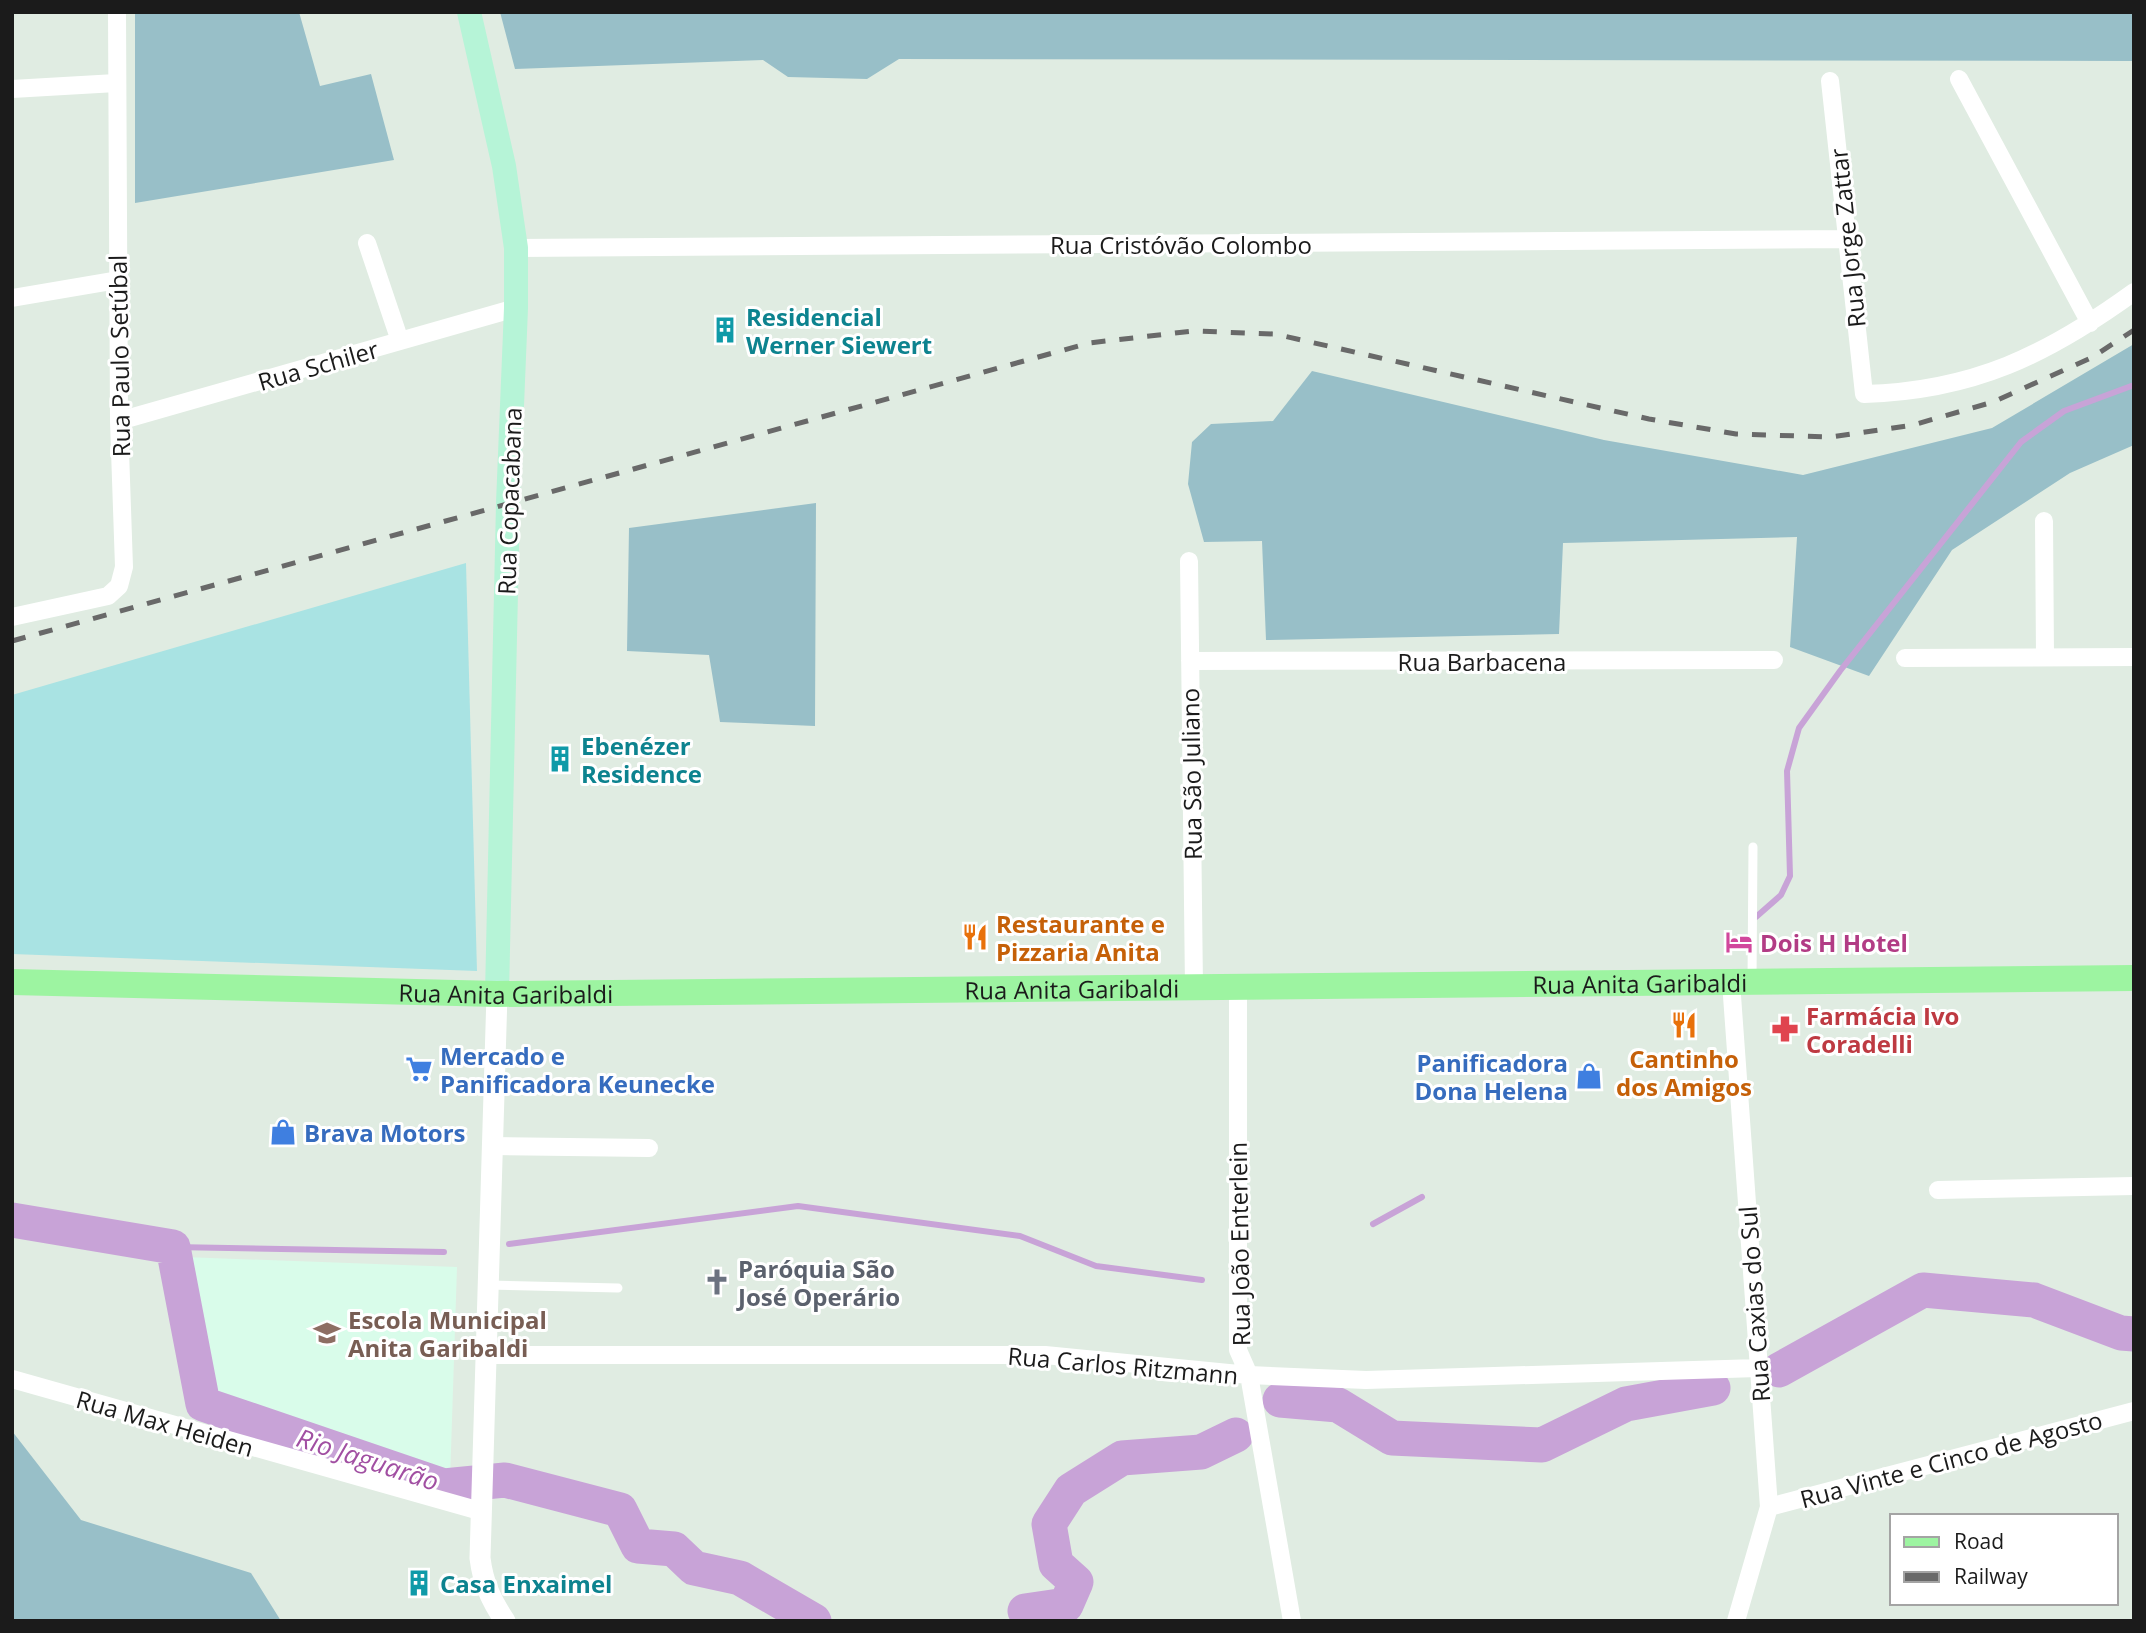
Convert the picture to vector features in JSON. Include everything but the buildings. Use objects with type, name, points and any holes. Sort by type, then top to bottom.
[{"type":"main road","name":"Rua Copacabana","points":[[469,12],[505,166],[516,248],[497,994]]},
{"type":"main road","name":"Rua Anita Garibaldi","points":[[12,982],[497,994],[2134,978]]},
{"type":"street","name":"Rua Paulo Setúbal","points":[[12,617],[108,596],[119,586],[124,567],[119,421],[117,12]]},
{"type":"street","points":[[1959,79],[2090,323],[2134,292]]},
{"type":"street","name":"Rua Jorge Zattar","points":[[1830,81],[1864,394],[1904,393],[1986,375],[2021,361],[2090,323]]},
{"type":"street","points":[[12,89],[116,83]]},
{"type":"street","name":"Rua Cristóvão Colombo","points":[[516,248],[1847,239]]},
{"type":"street","points":[[367,243],[400,341]]},
{"type":"street","points":[[12,298],[118,279]]},
{"type":"street","name":"Rua Schiler","points":[[119,421],[516,308]]},
{"type":"street","points":[[2044,521],[2045,657]]},
{"type":"street","name":"Rua São Juliano","points":[[1189,561],[1194,988]]},
{"type":"street","points":[[1905,658],[2134,657]]},
{"type":"street","name":"Rua Barbacena","points":[[1190,661],[1774,660]]},
{"type":"street","name":"Rua Caxias do Sul","points":[[1736,1621],[1769,1507],[1758,1368],[1742,982]]},
{"type":"street","name":"Rua João Enterlein","points":[[1238,987],[1238,1350],[1249,1375],[1292,1621]]},
{"type":"street","points":[[497,994],[480,1558],[489,1597],[506,1621]]},
{"type":"street","points":[[493,1146],[649,1148]]},
{"type":"street","points":[[1938,1190],[2134,1186]]},
{"type":"street","name":"Rua Carlos Ritzmann","points":[[487,1355],[1045,1355],[1249,1375],[1403,1380],[1758,1368]]},
{"type":"street","name":"Rua Max Heiden","points":[[12,1379],[481,1501]]},
{"type":"street","name":"Rua Vinte e Cinco de Agosto","points":[[1769,1507],[2134,1411]]},
{"type":"lane","points":[[1742,982],[1753,847]]},
{"type":"lane","points":[[489,1285],[618,1287]]},
{"type":"shaded area","points":[[135,12],[299,12],[320,86],[371,74],[394,160],[135,203]]},
{"type":"shaded area","points":[[500,12],[2134,12],[2134,61],[899,59],[867,79],[788,77],[763,60],[515,69]]},
{"type":"shaded area","points":[[2134,344],[2134,445],[2070,473],[1952,550],[1869,676],[1790,647],[1797,537],[1563,543],[1559,634],[1266,640],[1262,541],[1204,542],[1188,484],[1192,442],[1211,424],[1273,421],[1312,371],[1604,440],[1803,475],[1992,428]]},
{"type":"shaded area","points":[[816,503],[815,726],[720,722],[709,655],[627,651],[629,528]]},
{"type":"shaded area","points":[[466,563],[477,971],[12,954],[12,695]]},
{"type":"shaded area","name":"Escola Municipal Anita Garibaldi","points":[[184,1257],[457,1267],[450,1481],[211,1399]]},
{"type":"shaded area","points":[[12,1431],[81,1520],[251,1573],[281,1621],[12,1621]]},
{"type":"waterway","points":[[1756,917],[1781,895],[1790,876],[1787,771],[1799,728],[1840,671],[2021,442],[2064,411],[2134,385]]},
{"type":"waterway","points":[[1373,1224],[1422,1197]]},
{"type":"waterway","points":[[509,1244],[798,1206],[1020,1236],[1096,1266],[1202,1280]]},
{"type":"waterway","name":"Rio Jaguarão","points":[[12,1220],[173,1247],[203,1404],[444,1486],[505,1480],[620,1510],[638,1546],[674,1549],[694,1568],[740,1578],[814,1621]]},
{"type":"waterway","points":[[173,1247],[444,1252]]},
{"type":"waterway","name":"Rio Jaguarão","points":[[1779,1370],[1923,1290],[2034,1300],[2121,1333],[2134,1334]]},
{"type":"waterway","name":"Rio Jaguarão","points":[[1280,1400],[1338,1405],[1392,1438],[1542,1445],[1626,1404],[1713,1388]]},
{"type":"waterway","name":"Rio Jaguarão","points":[[1025,1611],[1066,1605],[1076,1582],[1056,1564],[1049,1524],[1071,1490],[1122,1458],[1201,1452],[1236,1435]]},
{"type":"railway","points":[[12,641],[1089,343],[1193,331],[1275,334],[1649,419],[1736,434],[1831,437],[1913,425],[1993,402],[2091,358],[2134,330]]},
{"type":"place","name":"Residencial Werner Siewert","points":[[725,330]]},
{"type":"place","name":"Ebenézer Residence","points":[[560,759]]},
{"type":"place","name":"Restaurante e Pizzaria Anita","points":[[975,937]]},
{"type":"place","name":"Dois H Hotel","points":[[1739,942]]},
{"type":"place","name":"Cantinho dos Amigos","points":[[1684,1025]]},
{"type":"place","name":"Farmácia Ivo Coradelli","points":[[1785,1029]]},
{"type":"place","name":"Mercado e Panificadora Keunecke","points":[[419,1069]]},
{"type":"place","name":"Panificadora Dona Helena","points":[[1589,1076]]},
{"type":"place","name":"Brava Motors","points":[[283,1132]]},
{"type":"place","name":"Paróquia São José Operário","points":[[717,1282]]},
{"type":"place","name":"Escola Municipal Anita Garibaldi","points":[[327,1333]]},
{"type":"place","name":"Casa Enxaimel","points":[[419,1583]]}]
